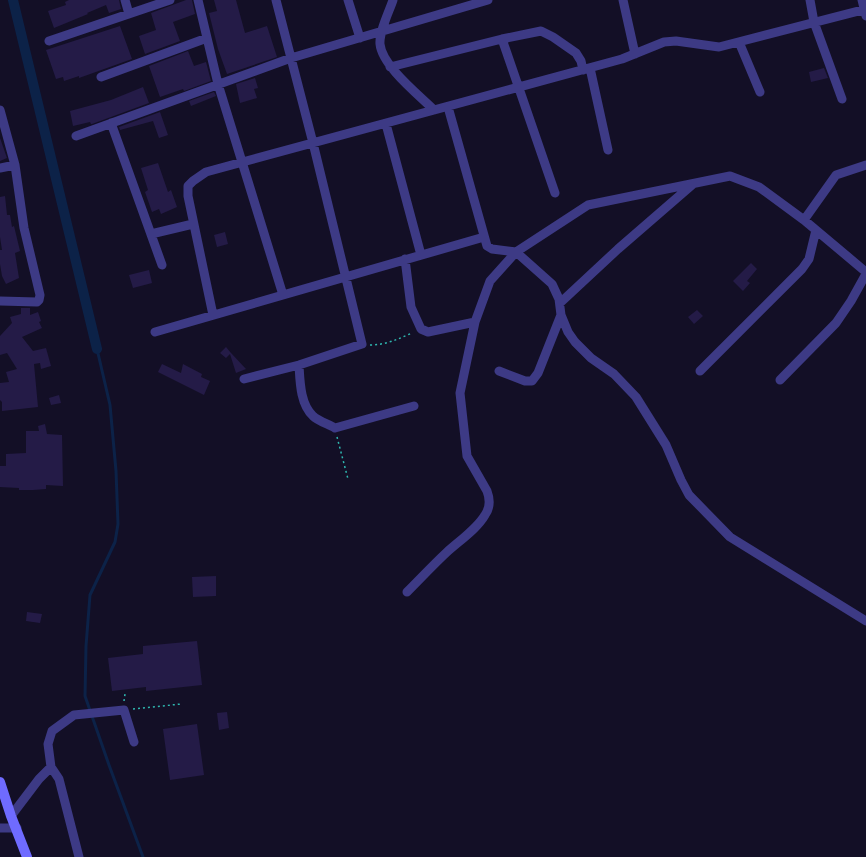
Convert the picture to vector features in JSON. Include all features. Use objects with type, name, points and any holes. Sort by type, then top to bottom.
[{"type":"main road","points":[[0,782],[27,857]]},
{"type":"street","points":[[125,0],[129,14]]},
{"type":"street","points":[[49,41],[170,0]]},
{"type":"street","points":[[198,0],[218,84],[283,295]]},
{"type":"street","points":[[244,379],[299,365],[362,344],[313,143],[276,0]]},
{"type":"street","points":[[348,0],[360,38]]},
{"type":"street","points":[[393,0],[382,31],[380,44],[383,56],[390,67],[434,110]]},
{"type":"street","points":[[76,136],[291,58],[488,0]]},
{"type":"street","points":[[623,0],[634,54]]},
{"type":"street","points":[[810,0],[814,22],[842,99]]},
{"type":"street","points":[[213,315],[188,196],[188,186],[206,172],[622,59],[664,42],[676,41],[719,47],[864,9]]},
{"type":"street","points":[[390,67],[502,39],[541,31],[553,37],[576,53],[582,61],[586,69],[608,150]]},
{"type":"street","points":[[101,77],[207,38]]},
{"type":"street","points":[[502,39],[555,193]]},
{"type":"street","points":[[739,42],[760,92]]},
{"type":"street","points":[[448,107],[487,246],[492,249],[516,252],[552,284],[559,299],[561,315],[568,332],[575,342],[591,358],[614,374],[636,397],[666,445],[689,495],[730,537],[866,621]]},
{"type":"street","points":[[0,110],[15,164],[24,228],[40,295],[40,300],[37,302],[0,301]]},
{"type":"street","points":[[111,123],[162,265]]},
{"type":"street","points":[[386,124],[421,255]]},
{"type":"street","points":[[0,168],[15,164]]},
{"type":"street","points":[[804,220],[836,175],[866,166]]},
{"type":"street","points":[[407,592],[435,562],[479,523],[486,515],[489,506],[487,491],[467,456],[460,393],[475,322],[490,281],[516,252],[588,205],[730,176],[759,187],[804,220],[866,273],[836,323],[780,380]]},
{"type":"street","points":[[560,303],[618,248],[694,183]]},
{"type":"street","points":[[151,234],[193,224]]},
{"type":"street","points":[[700,371],[802,269],[809,259],[816,230]]},
{"type":"street","points":[[155,332],[484,237]]},
{"type":"street","points":[[406,259],[411,307],[421,329],[428,332],[475,322]]},
{"type":"street","points":[[499,371],[525,381],[532,381],[538,373],[561,315]]},
{"type":"street","points":[[299,365],[301,391],[306,406],[313,417],[335,428],[414,406]]},
{"type":"street","points":[[79,857],[59,779],[51,767],[48,744],[52,731],[74,715],[124,710],[134,742]]},
{"type":"street","points":[[11,816],[39,779],[51,767]]},
{"type":"street","points":[[0,828],[17,828]]},
{"type":"path","points":[[362,344],[377,345],[391,342],[421,329]]},
{"type":"path","points":[[335,428],[348,479]]},
{"type":"path","points":[[125,694],[124,710],[181,704]]},
{"type":"building","points":[[69,0],[119,0],[121,9],[109,13],[106,5],[54,28],[48,11],[66,5],[65,2]]},
{"type":"building","points":[[186,0],[192,0],[195,14],[173,22],[180,41],[145,54],[139,36],[156,30],[151,13]]},
{"type":"building","points":[[214,0],[236,0],[245,33],[267,26],[277,57],[227,74],[218,49],[209,13],[217,11]]},
{"type":"building","points":[[120,26],[132,59],[79,78],[79,76],[64,81],[63,77],[56,79],[46,50]]},
{"type":"building","points":[[188,51],[194,66],[206,62],[211,81],[184,91],[183,89],[160,97],[149,66]]},
{"type":"building","points":[[824,68],[828,78],[811,82],[809,72]]},
{"type":"building","points":[[255,78],[258,88],[254,89],[257,98],[240,103],[236,84]]},
{"type":"building","points":[[143,87],[149,103],[92,124],[90,122],[73,126],[70,111],[111,100]]},
{"type":"building","points":[[214,92],[216,96],[191,106],[189,101]]},
{"type":"building","points":[[160,112],[168,135],[159,138],[153,121],[120,130],[119,127]]},
{"type":"building","points":[[0,138],[7,158],[0,161]]},
{"type":"building","points":[[158,163],[168,192],[171,190],[177,207],[161,214],[159,209],[152,212],[145,192],[148,190],[141,168]]},
{"type":"building","points":[[5,196],[7,215],[10,215],[12,227],[14,226],[20,251],[15,253],[19,278],[6,284],[2,276],[0,264],[0,250],[2,250],[0,237],[0,197]]},
{"type":"building","points":[[225,232],[228,244],[217,247],[214,235]]},
{"type":"building","points":[[751,263],[757,269],[747,281],[750,283],[743,291],[733,281]]},
{"type":"building","points":[[149,270],[152,283],[133,288],[129,275]]},
{"type":"building","points":[[21,308],[30,308],[30,315],[38,312],[41,321],[39,322],[42,328],[22,337],[33,351],[46,348],[51,366],[41,369],[40,363],[34,364],[38,407],[2,411],[2,402],[0,400],[0,383],[9,382],[6,372],[17,369],[7,353],[0,355],[0,336],[12,323],[10,317],[21,314]]},
{"type":"building","points":[[697,310],[703,316],[694,324],[688,317]]},
{"type":"building","points":[[226,347],[246,369],[236,373],[230,354],[226,358],[220,353]]},
{"type":"building","points":[[162,364],[181,373],[183,364],[202,374],[201,377],[210,381],[204,395],[158,372]]},
{"type":"building","points":[[59,395],[61,403],[51,405],[49,398]]},
{"type":"building","points":[[45,424],[47,434],[62,435],[63,486],[46,485],[46,489],[33,490],[19,490],[19,488],[0,487],[0,466],[6,466],[6,454],[26,453],[26,431],[39,431],[38,426]]},
{"type":"building","points":[[216,576],[216,596],[193,597],[192,577]]},
{"type":"building","points":[[27,612],[42,614],[40,623],[26,621]]},
{"type":"building","points":[[197,641],[202,685],[146,691],[146,687],[112,691],[108,658],[143,654],[143,646]]},
{"type":"building","points":[[227,712],[229,728],[219,730],[217,713]]},
{"type":"building","points":[[197,724],[204,775],[170,780],[163,729]]},
{"type":"waterway","points":[[13,0],[97,349]]},
{"type":"waterway","points":[[97,349],[110,405],[116,471],[118,524],[115,542],[90,595],[86,646],[85,696],[143,857]]}]
